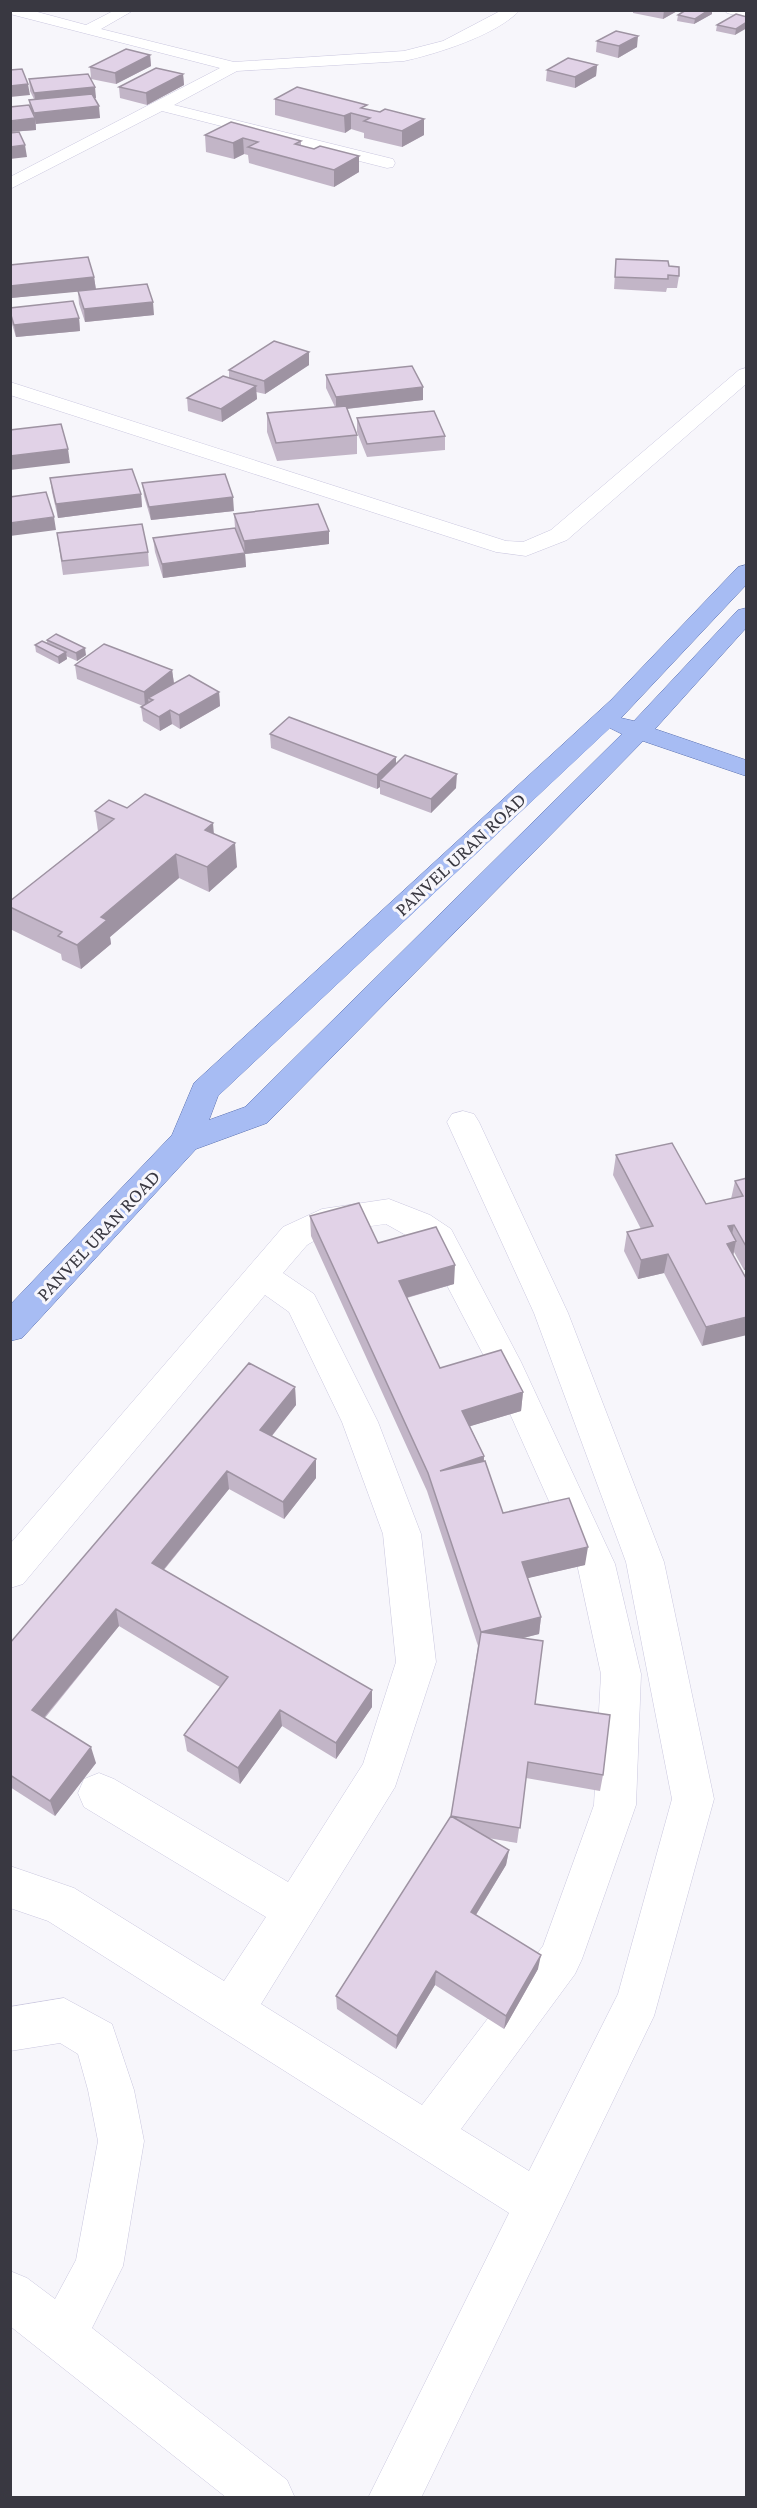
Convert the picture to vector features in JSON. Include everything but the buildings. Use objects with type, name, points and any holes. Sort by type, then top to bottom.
[{"type":"main road","name":"PANVEL URAN ROAD","points":[[10,1328],[185,1141],[205,1091],[612,712],[747,572]]},
{"type":"main road","name":"PANVEL URAN ROAD","points":[[185,1141],[255,1115],[647,723],[747,615]]},
{"type":"main road","points":[[612,712],[647,723],[747,747]]},
{"type":"main road","points":[[647,723],[747,768]]},
{"type":"street","points":[[11,10],[234,67],[404,56],[432,51],[453,44],[513,10]]},
{"type":"street","points":[[87,30],[127,10]]},
{"type":"street","points":[[732,10],[747,14]]},
{"type":"street","points":[[10,184],[234,67]]},
{"type":"street","points":[[160,106],[387,164]]},
{"type":"street","points":[[10,387],[504,546],[526,549],[560,535],[747,374]]},
{"type":"street","points":[[394,2498],[638,2000],[693,1799],[645,1562],[551,1313],[463,1122]]},
{"type":"street","points":[[10,1572],[295,1236],[322,1221],[389,1211],[418,1224],[439,1238],[504,1362],[596,1563],[621,1674],[615,1805],[560,1959],[428,2135]]},
{"type":"street","points":[[231,2011],[381,1773],[416,1662],[402,1534],[360,1422],[302,1303],[262,1276]]},
{"type":"street","points":[[99,1793],[295,1910]]},
{"type":"street","points":[[10,1887],[59,1903],[538,2204]]},
{"type":"street","points":[[10,2029],[64,2020],[96,2040],[111,2090],[121,2141],[99,2266],[62,2336]]},
{"type":"street","points":[[10,2295],[269,2498]]}]
